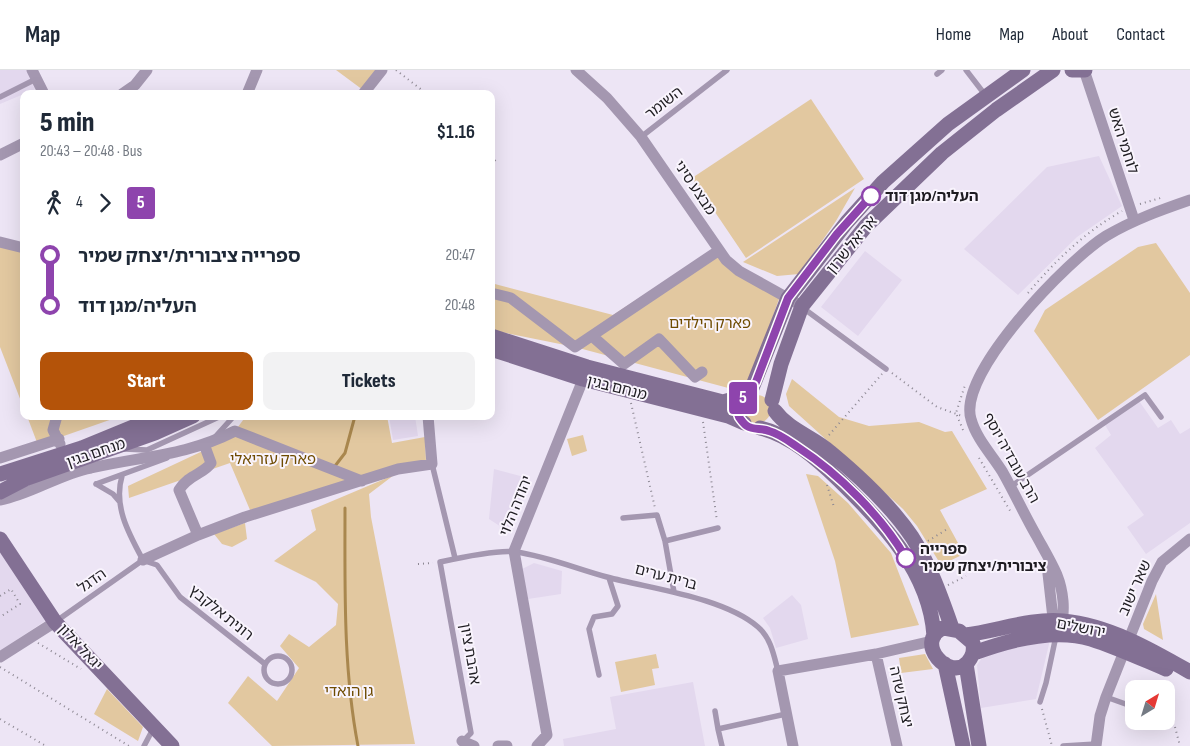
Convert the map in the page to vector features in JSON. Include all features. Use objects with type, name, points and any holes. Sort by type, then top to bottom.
[{"type":"main road","name":"אריאל שרון","points":[[747,394],[788,298],[847,222],[883,182],[948,124],[1023,70]]},
{"type":"main road","name":"אריאל שרון","points":[[773,405],[780,364],[802,306],[866,226],[923,170],[996,110],[1053,70]]},
{"type":"main road","points":[[1072,70],[1084,70]]},
{"type":"main road","name":"מנחם בגין","points":[[495,338],[628,390],[728,416],[744,423]]},
{"type":"main road","name":"מנחם בגין","points":[[495,350],[585,373],[723,402],[747,394]]},
{"type":"main road","points":[[970,659],[956,668],[936,658],[932,642],[932,620],[922,590],[896,542],[876,516],[820,462],[776,434],[760,428],[749,427],[744,423],[738,410],[747,394],[762,393],[786,422],[821,445],[883,502],[918,547],[958,631],[973,643],[970,659],[980,746]]},
{"type":"main road","points":[[760,428],[772,421],[773,405]]},
{"type":"main road","name":"מנחם בגין","points":[[0,474],[61,446],[147,420]]},
{"type":"main road","name":"מנחם בגין","points":[[0,492],[25,479],[184,420]]},
{"type":"main road","name":"יגאל אלון","points":[[0,539],[55,622],[172,746]]},
{"type":"main road","name":"ירושלים","points":[[970,659],[998,644],[1057,626]]},
{"type":"main road","name":"ירושלים","points":[[958,631],[1085,626],[1126,646],[1190,672]]},
{"type":"main road","points":[[932,642],[940,630],[958,631]]},
{"type":"main road","points":[[945,664],[963,746]]},
{"type":"street","points":[[128,90],[135,85],[147,70]]},
{"type":"street","points":[[249,90],[257,70]]},
{"type":"street","points":[[366,90],[382,70]]},
{"type":"street","name":"מבצע סיני","points":[[577,70],[607,98],[640,137],[718,251],[739,270],[802,306]]},
{"type":"street","name":"לוחמי האש","points":[[1084,70],[1134,220]]},
{"type":"street","points":[[34,74],[42,90]]},
{"type":"street","points":[[0,155],[20,145]]},
{"type":"street","name":"הרב עובדיה יוסף","points":[[1057,626],[1063,598],[1057,576],[1010,486],[971,420],[969,410],[976,386],[1012,328],[1028,308],[1051,282],[1087,249],[1134,220],[1190,200]]},
{"type":"street","points":[[0,242],[20,247]]},
{"type":"street","points":[[495,294],[510,298],[575,347],[718,251]]},
{"type":"street","points":[[592,336],[624,364],[659,338],[695,377],[702,372]]},
{"type":"street","name":"יהודה הלוי","points":[[537,746],[548,741],[514,551],[585,373]]},
{"type":"street","points":[[0,458],[61,446],[53,430],[56,420]]},
{"type":"street","points":[[143,560],[198,535],[245,517],[398,469],[432,464],[428,420]]},
{"type":"street","points":[[0,500],[19,496],[89,468],[160,457],[204,444],[236,431],[362,481]]},
{"type":"street","points":[[198,535],[179,490],[185,480],[208,468],[211,463],[204,444]]},
{"type":"street","name":"שאר ישוב","points":[[1096,745],[1100,716],[1106,697],[1152,581],[1162,562],[1190,539]]},
{"type":"street","points":[[0,657],[55,622]]},
{"type":"street","points":[[778,671],[932,642]]},
{"type":"street","name":"יצחק שדה","points":[[876,654],[897,746]]},
{"type":"street","name":"ברית ערים","points":[[778,671],[793,746]]},
{"type":"street","points":[[461,744],[474,746]]},
{"type":"street","points":[[498,746],[507,746]]},
{"type":"lane","name":"השומר","points":[[640,137],[727,70]]},
{"type":"lane","points":[[966,70],[986,96]]},
{"type":"lane","points":[[0,97],[34,74]]},
{"type":"lane","points":[[802,306],[886,369]]},
{"type":"lane","points":[[1010,486],[1146,395],[1161,418]]},
{"type":"lane","points":[[110,449],[147,450],[212,420]]},
{"type":"lane","points":[[119,501],[113,494],[96,484],[122,476],[204,444],[219,434],[231,420]]},
{"type":"lane","points":[[432,464],[455,558]]},
{"type":"lane","points":[[122,476],[119,501],[123,518],[143,560]]},
{"type":"lane","points":[[624,518],[657,515],[665,541],[674,592]]},
{"type":"lane","points":[[665,541],[718,528]]},
{"type":"lane","name":"ברית ערים","points":[[440,562],[455,558],[514,551],[609,578],[674,592],[723,608],[760,628],[773,651],[778,671]]},
{"type":"lane","name":"הדגל","points":[[55,622],[143,560]]},
{"type":"lane","name":"רונית אלקבץ","points":[[143,560],[157,565],[180,597],[265,664]]},
{"type":"lane","name":"אהבת ציון","points":[[440,562],[471,732],[461,744]]},
{"type":"lane","points":[[599,675],[589,629],[594,617],[612,614],[618,606],[609,578]]},
{"type":"lane","points":[[1040,702],[1057,626]]},
{"type":"lane","name":"רונית אלקבץ","points":[[275,656],[284,657],[291,664],[291,677],[279,685],[269,682],[264,674],[265,664],[275,656]]},
{"type":"lane","points":[[1106,697],[1125,704]]},
{"type":"lane","points":[[715,711],[722,746]]},
{"type":"lane","points":[[718,729],[786,714]]},
{"type":"lane","points":[[144,746],[154,727]]},
{"type":"lane","points":[[1063,746],[1096,745]]},
{"type":"path","points":[[396,70],[422,90]]},
{"type":"path","points":[[1026,294],[1047,270],[1088,232],[1129,206],[1169,196]]},
{"type":"path","points":[[821,445],[886,369],[937,407],[971,420]]},
{"type":"path","points":[[964,431],[956,413],[965,384]]},
{"type":"path","points":[[628,390],[657,515]]},
{"type":"path","points":[[701,410],[718,528]]},
{"type":"path","points":[[977,454],[1015,519]]},
{"type":"path","points":[[918,547],[949,528]]},
{"type":"path","points":[[418,564],[440,562]]},
{"type":"path","points":[[938,590],[966,576]]},
{"type":"path","points":[[0,596],[11,589],[20,604],[0,616]]},
{"type":"path","points":[[14,594],[19,591]]},
{"type":"path","points":[[30,638],[89,674]]},
{"type":"path","points":[[0,667],[129,746]]},
{"type":"path","points":[[1040,702],[1052,746]]},
{"type":"path","points":[[0,719],[46,746]]},
{"type":"path","points":[[1173,730],[1180,746]]},
{"type":"shaded area","points":[[0,70],[28,70],[38,88],[20,90],[20,96],[0,104]]},
{"type":"shaded area","points":[[1099,156],[1122,206],[1077,237],[1018,295],[964,249],[1047,167]]},
{"type":"shaded area","points":[[865,251],[902,280],[858,336],[821,307]]},
{"type":"shaded area","points":[[1139,401],[1158,428],[1171,420],[1180,434],[1190,428],[1190,523],[1146,554],[1127,527],[1144,515],[1095,448],[1111,435],[1105,425]]},
{"type":"shaded area","points":[[390,420],[416,420],[418,436],[393,440]]},
{"type":"shaded area","points":[[494,469],[528,478],[509,532],[489,519]]},
{"type":"shaded area","points":[[0,552],[45,621],[0,651]]},
{"type":"shaded area","points":[[534,563],[562,571],[561,594],[528,599],[522,569]]},
{"type":"shaded area","points":[[792,595],[801,605],[808,639],[776,648],[770,628],[763,618]]},
{"type":"shaded area","points":[[1050,640],[1036,699],[981,708],[977,665],[984,655]]},
{"type":"shaded area","points":[[693,682],[705,746],[564,746],[563,739],[616,729],[610,697]]},
{"type":"green space","points":[[336,70],[379,70],[363,90]]},
{"type":"green space","points":[[811,99],[864,179],[746,258],[692,178]]},
{"type":"green space","points":[[855,188],[836,221],[799,274],[777,276],[743,262]]},
{"type":"green space","points":[[1156,243],[1190,293],[1190,355],[1098,420],[1034,331],[1045,310],[1138,247]]},
{"type":"green space","points":[[0,245],[20,251],[20,399],[0,347]]},
{"type":"green space","name":"פארק הילדים","points":[[713,250],[779,299],[749,383],[732,389],[575,347],[495,331],[495,284],[613,315]]},
{"type":"green space","points":[[792,379],[839,417],[869,426],[919,422],[945,432],[952,431],[987,489],[940,510],[964,554],[941,565],[917,526],[903,509],[789,406],[786,394]]},
{"type":"green space","points":[[757,395],[767,399],[771,409],[767,419],[757,423],[747,419],[743,409],[747,399]]},
{"type":"green space","points":[[29,420],[110,420],[38,445]]},
{"type":"green space","name":"פארק עזריאלי","points":[[243,420],[388,420],[392,443],[425,437],[426,461],[250,510],[230,463],[129,498],[128,486],[207,449],[235,431]]},
{"type":"green space","points":[[583,435],[587,451],[572,456],[567,439]]},
{"type":"green space","points":[[806,474],[818,476],[848,503],[891,553],[919,625],[851,638],[835,561]]},
{"type":"green space","name":"גן הואדי","points":[[394,475],[369,494],[371,517],[415,744],[272,746],[228,703],[248,676],[277,701],[299,668],[280,646],[289,634],[309,647],[336,625],[338,604],[316,582],[274,561],[316,530],[311,510]]},
{"type":"green space","points":[[245,523],[247,539],[232,547],[222,544],[214,534]]},
{"type":"green space","points":[[1156,594],[1163,640],[1144,629],[1143,624]]},
{"type":"green space","points":[[656,654],[659,668],[652,669],[655,685],[621,692],[615,662]]},
{"type":"green space","points":[[925,654],[933,669],[901,673],[899,658]]},
{"type":"green space","points":[[107,689],[143,727],[138,741],[94,714]]},
{"type":"waterway","points":[[335,466],[345,453],[354,420]]},
{"type":"waterway","points":[[345,508],[347,657],[358,746]]},
{"type":"bus line","name":"5","points":[[871,196],[837,234],[788,298],[756,382],[750,393],[744,396],[738,410],[739,416],[746,426],[768,430],[820,462],[876,516],[906,558]]},
{"type":"place","name":"העליה/מגן דוד","points":[[871,196]]},
{"type":"place","name":"ספרייה ציבורית/יצחק שמיר","points":[[906,558]]}]
